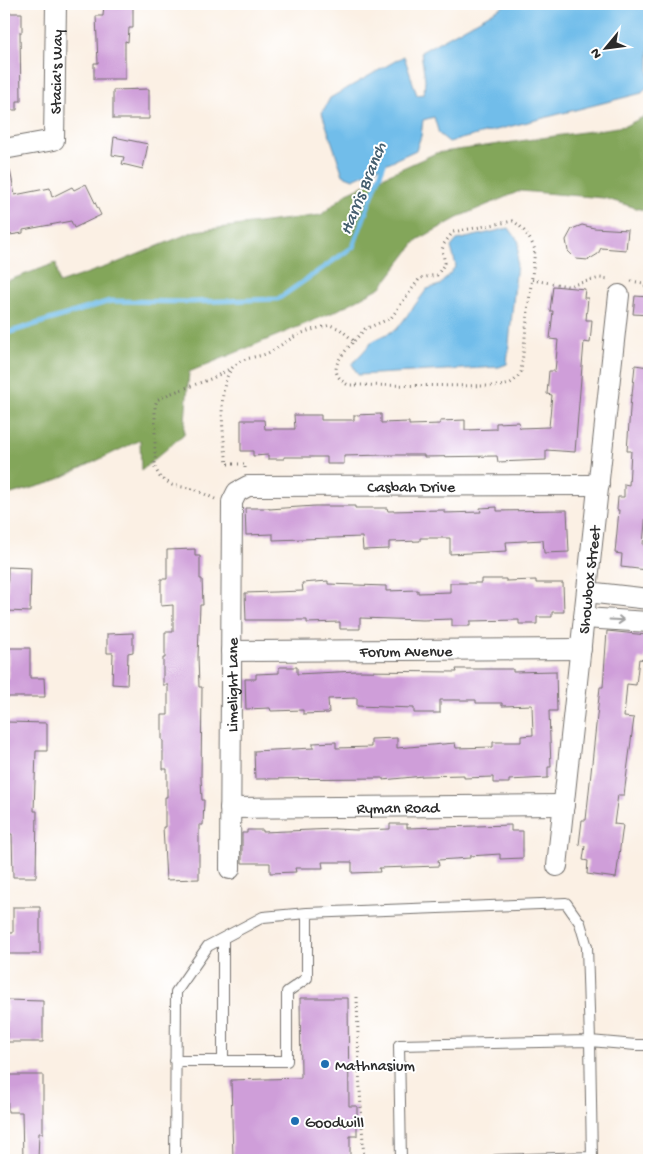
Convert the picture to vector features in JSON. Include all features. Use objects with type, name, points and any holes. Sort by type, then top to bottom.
[{"type":"street","name":"Stacia's Way","points":[[4,149],[54,140],[56,4]]},
{"type":"street","name":"Showbox Street","points":[[557,866],[621,285]]},
{"type":"street","name":"Casbah Drive","points":[[224,501],[248,486],[599,485]]},
{"type":"street","name":"Limelight Lane","points":[[224,501],[231,652],[230,869]]},
{"type":"street","points":[[587,592],[649,599]]},
{"type":"street","points":[[584,618],[649,622]]},
{"type":"street","name":"Forum Avenue","points":[[231,652],[581,649]]},
{"type":"street","name":"Ryman Road","points":[[230,808],[564,805]]},
{"type":"lane","points":[[175,1160],[174,1061],[176,992],[208,946],[264,917],[307,912],[566,903],[580,923],[587,947],[592,1159],[503,1160]]},
{"type":"lane","points":[[174,1061],[287,1061],[287,992],[307,978],[307,912]]},
{"type":"lane","points":[[223,938],[223,1061]]},
{"type":"lane","points":[[401,1160],[399,1044],[590,1041],[649,1045]]},
{"type":"path","points":[[513,221],[519,225],[533,243],[536,250],[521,372],[516,380],[508,385],[348,385],[342,382],[338,376],[336,367],[339,359],[354,341],[365,329],[391,318],[420,278],[437,275],[445,263],[442,250],[444,244],[453,232],[513,221]]},
{"type":"path","points":[[532,280],[568,286],[600,278],[621,285],[644,283],[649,290]]},
{"type":"path","points":[[224,501],[172,484],[160,477],[155,468],[154,406],[157,400],[213,378],[239,362],[268,352],[298,335],[330,325],[340,329],[354,341]]},
{"type":"path","points":[[234,366],[226,379],[223,391],[227,464],[245,464],[246,471]]},
{"type":"path","points":[[357,997],[364,1160]]},
{"type":"green space","points":[[649,114],[649,212],[604,198],[520,191],[463,215],[417,240],[381,287],[334,312],[189,372],[184,434],[141,471],[140,440],[50,483],[4,496],[4,282],[56,263],[59,283],[114,264],[195,231],[321,215],[347,193],[436,153],[625,126]]},
{"type":"water","points":[[507,4],[649,4],[649,84],[642,93],[449,142],[439,134],[434,117],[423,120],[421,136],[416,150],[353,179],[343,175],[322,113],[330,98],[404,56],[417,95],[424,94],[425,79],[421,52]]},
{"type":"water","points":[[509,228],[519,242],[507,364],[499,367],[358,375],[352,364],[373,341],[397,329],[427,289],[440,285],[456,266],[451,247],[457,240]]},
{"type":"building","points":[[104,4],[133,4],[133,28],[129,28],[128,42],[125,41],[125,79],[94,79],[94,63],[98,63],[96,16],[103,16]]},
{"type":"building","points":[[4,13],[22,13],[22,32],[20,32],[21,101],[17,101],[17,110],[4,110]]},
{"type":"building","points":[[149,89],[149,119],[113,119],[113,90]]},
{"type":"building","points":[[114,137],[148,144],[143,169],[122,164],[124,157],[112,155]]},
{"type":"building","points":[[10,170],[15,195],[50,188],[52,197],[72,187],[74,190],[86,184],[101,215],[74,228],[71,221],[23,230],[23,233],[10,235],[9,229],[4,230],[4,171]]},
{"type":"building","points":[[582,225],[594,228],[628,230],[626,250],[601,248],[598,254],[588,260],[576,259],[568,251],[566,240],[572,229]]},
{"type":"building","points":[[553,286],[585,289],[584,298],[588,298],[586,320],[592,320],[590,343],[584,342],[575,452],[546,450],[546,460],[498,462],[497,456],[344,456],[344,464],[327,464],[327,457],[268,459],[268,455],[253,456],[253,451],[241,451],[241,420],[264,420],[265,429],[295,429],[294,415],[321,415],[321,420],[354,420],[354,415],[381,414],[381,423],[409,422],[409,425],[440,424],[440,421],[465,420],[465,430],[496,429],[496,423],[519,422],[520,428],[549,427],[552,395],[547,394],[549,371],[555,371],[558,340],[550,339],[553,311],[550,311]]},
{"type":"building","points":[[635,296],[649,297],[649,315],[633,314]]},
{"type":"building","points":[[635,365],[649,367],[649,513],[646,512],[643,545],[649,546],[647,570],[621,567],[622,554],[615,553],[619,510],[617,510],[618,497],[624,497],[624,484],[629,485],[631,451],[627,451]]},
{"type":"building","points":[[315,506],[387,508],[388,511],[444,510],[444,513],[481,512],[480,508],[497,507],[497,511],[567,510],[569,552],[544,553],[543,540],[506,542],[507,551],[450,554],[450,538],[420,538],[420,541],[389,542],[389,549],[363,550],[362,537],[273,540],[273,534],[246,535],[245,508],[269,509]]},
{"type":"building","points":[[195,549],[195,556],[200,556],[203,605],[200,605],[198,656],[199,687],[202,687],[201,778],[202,800],[204,800],[203,825],[199,825],[199,879],[166,880],[163,827],[165,827],[167,769],[163,769],[162,715],[168,715],[168,685],[163,685],[163,658],[165,658],[165,632],[173,632],[173,605],[161,606],[161,579],[167,579],[167,550]]},
{"type":"building","points":[[8,567],[31,568],[30,612],[7,611]]},
{"type":"building","points":[[481,579],[506,579],[506,581],[536,580],[536,583],[563,583],[564,612],[552,612],[552,617],[537,617],[537,624],[519,624],[519,620],[470,621],[470,626],[452,626],[452,619],[360,618],[360,629],[340,629],[340,622],[307,623],[307,620],[246,620],[245,593],[303,591],[302,583],[328,581],[328,584],[386,586],[386,591],[418,590],[418,593],[450,592],[450,583],[481,583]]},
{"type":"building","points":[[607,631],[647,635],[645,660],[639,659],[636,685],[627,684],[624,717],[634,718],[624,795],[618,795],[614,824],[623,825],[616,878],[587,874],[588,861],[583,860],[585,846],[579,845],[582,820],[586,820],[600,687],[603,687]]},
{"type":"building","points":[[133,633],[133,652],[128,653],[127,685],[112,684],[113,653],[107,653],[107,634]]},
{"type":"building","points":[[8,648],[30,648],[30,678],[44,678],[45,697],[6,697],[6,678],[9,678]]},
{"type":"building","points":[[279,667],[297,667],[297,674],[357,671],[457,672],[456,669],[513,669],[513,672],[556,671],[557,711],[549,711],[551,767],[548,767],[548,778],[509,780],[509,783],[493,783],[493,777],[464,778],[464,775],[423,776],[383,780],[383,778],[255,779],[254,751],[313,748],[313,743],[336,742],[336,748],[371,747],[371,739],[397,738],[397,748],[455,743],[456,748],[493,747],[493,742],[521,742],[521,736],[533,735],[532,705],[502,706],[502,703],[476,703],[476,700],[440,700],[440,713],[414,713],[414,708],[357,706],[357,698],[328,699],[329,713],[303,714],[303,710],[271,711],[270,708],[246,709],[245,679],[256,679],[256,674],[279,673]]},
{"type":"building","points":[[7,722],[47,723],[47,751],[36,751],[34,811],[37,811],[36,877],[13,877],[12,834],[5,834],[6,784],[4,784],[4,735],[6,735]]},
{"type":"building","points":[[390,824],[407,824],[407,828],[511,825],[511,831],[523,831],[523,858],[500,859],[500,854],[470,856],[470,858],[438,860],[439,866],[379,868],[380,872],[352,873],[352,862],[322,862],[323,868],[295,868],[296,872],[270,873],[270,863],[242,863],[242,833],[247,833],[247,830],[263,830],[263,832],[390,829]]},
{"type":"building","points":[[13,907],[40,907],[40,954],[4,954],[4,933],[13,933]]},
{"type":"building","name":"Goodwill","points":[[300,998],[348,998],[349,1106],[357,1106],[357,1136],[350,1136],[350,1160],[233,1160],[231,1080],[301,1078]]},
{"type":"building","points":[[7,1000],[43,1001],[43,1042],[7,1042]]},
{"type":"building","points":[[7,1075],[43,1075],[43,1133],[39,1133],[38,1160],[23,1160],[22,1112],[8,1112]]},
{"type":"waterway","name":"Harris Branch","points":[[4,334],[110,301],[192,302],[278,299],[353,247],[385,161]]},
{"type":"place","name":"Mathnasium","points":[[325,1064]]},
{"type":"place","name":"Goodwill","points":[[295,1121]]}]
